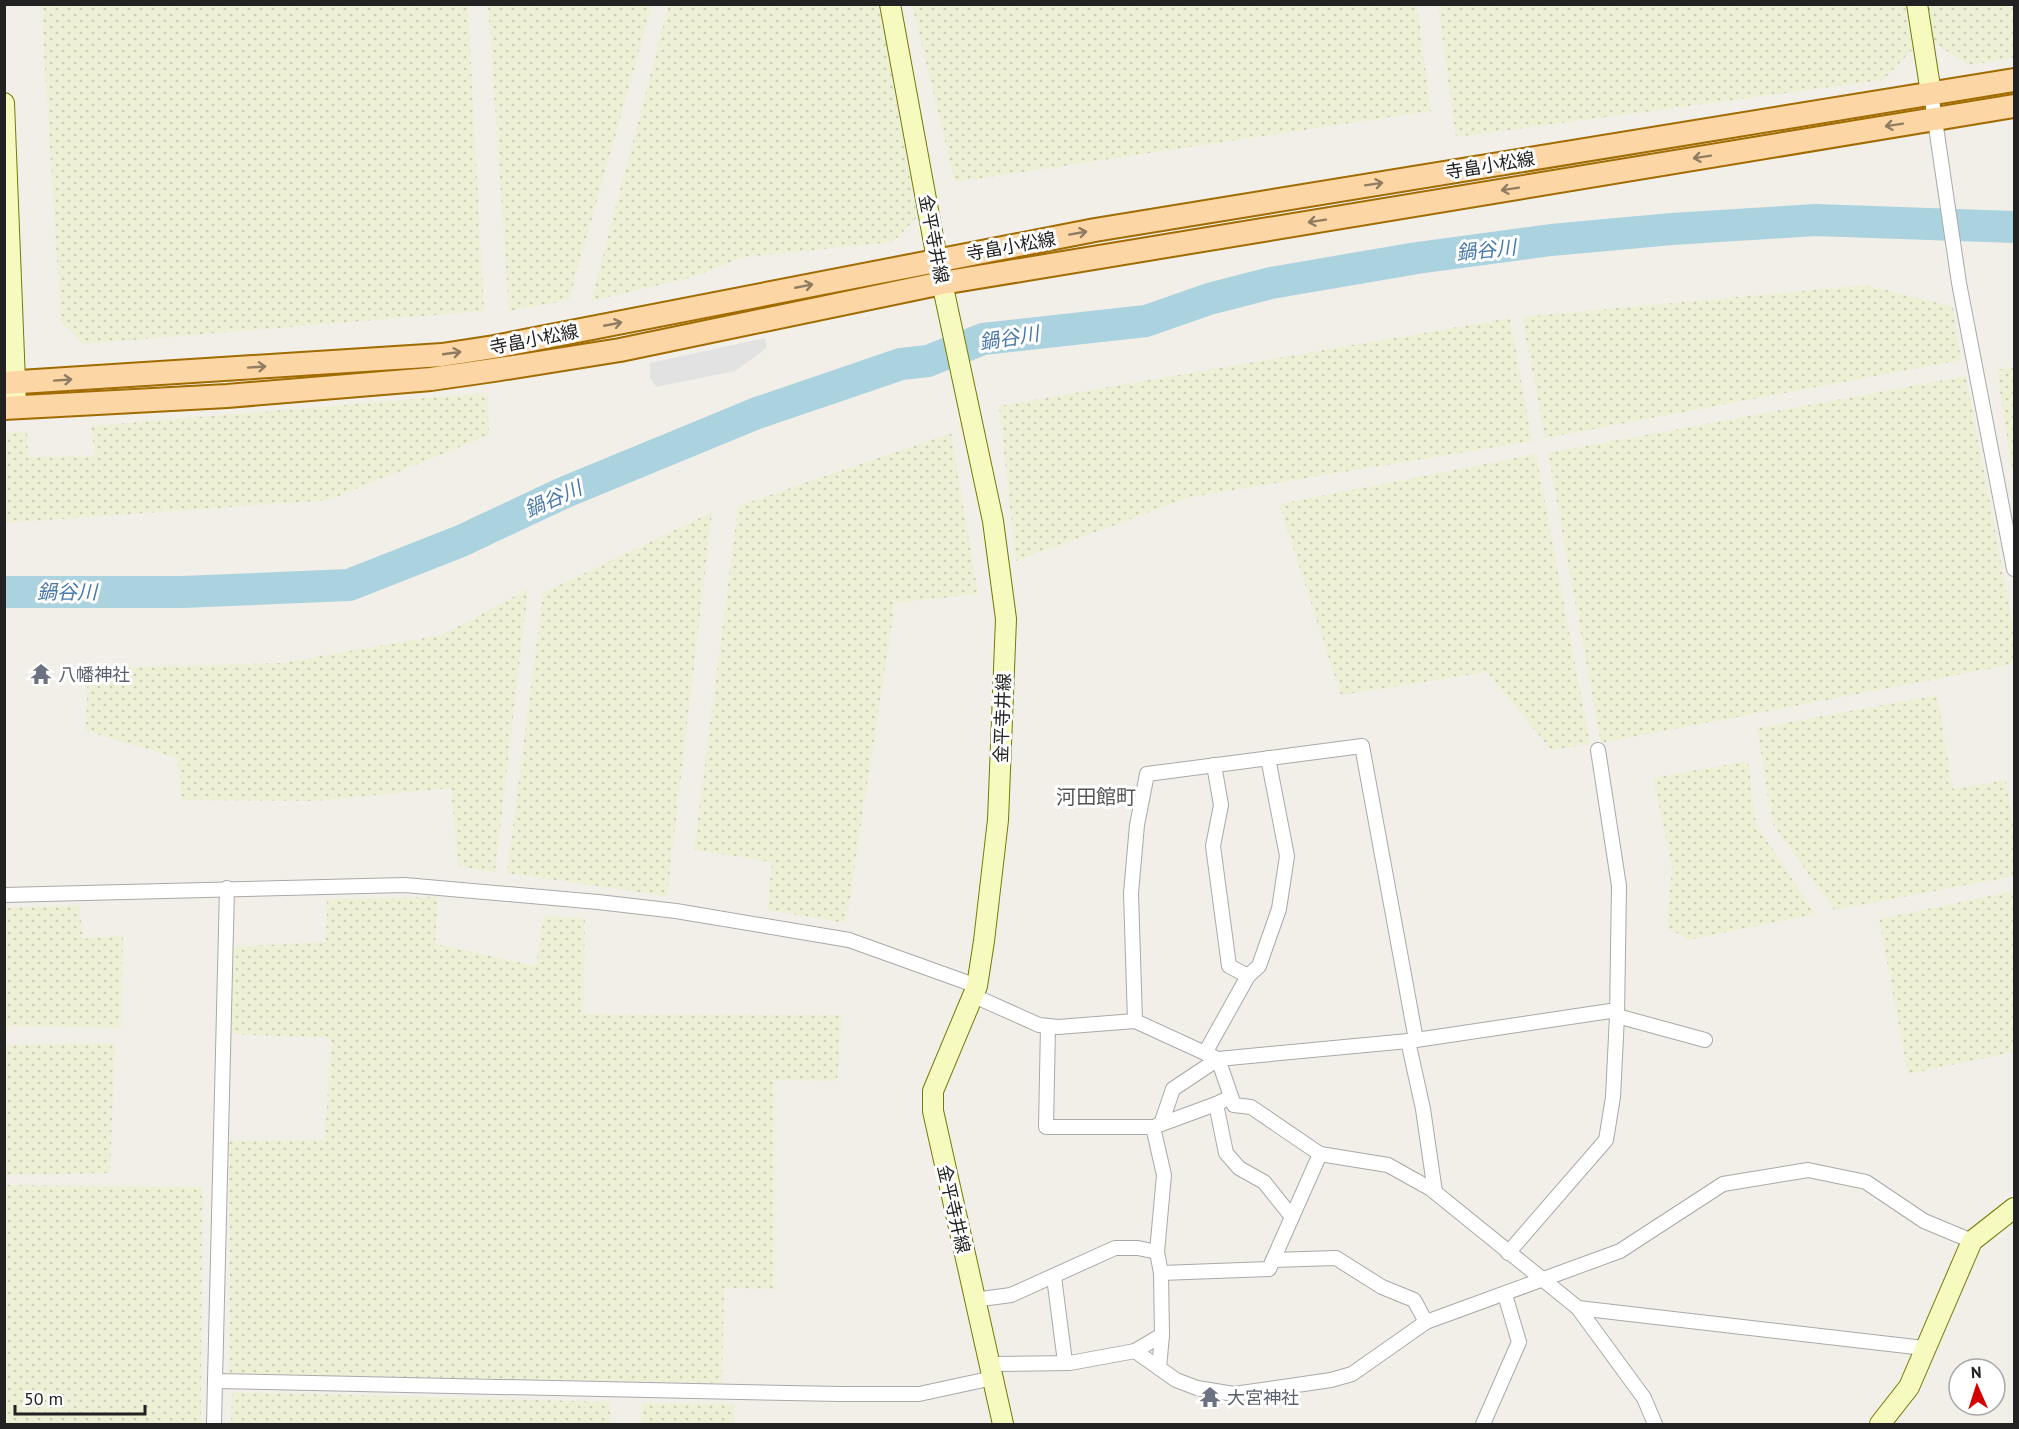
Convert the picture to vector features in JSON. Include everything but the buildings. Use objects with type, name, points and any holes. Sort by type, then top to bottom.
[{"type":"main road","name":"金平寺井線","points":[[890,4],[937,259],[993,521],[1006,619],[998,820],[974,990],[933,1091],[933,1111],[1003,1425]]},
{"type":"main road","points":[[1917,4],[1931,93]]},
{"type":"main road","name":"寺畠小松線","points":[[10,383],[442,355],[494,347],[1095,230],[2014,80]]},
{"type":"main road","name":"寺畠小松線","points":[[10,408],[227,396],[442,378],[620,350],[942,283],[2014,106]]},
{"type":"main road","points":[[5,111],[10,408]]},
{"type":"main road","points":[[1880,1425],[1909,1388],[1924,1348],[1972,1241],[2014,1208]]},
{"type":"street","points":[[1931,93],[1959,283],[2014,569]]},
{"type":"street","points":[[1135,1021],[1131,893],[1137,825],[1147,774],[1362,746],[1412,1040],[1435,1192]]},
{"type":"street","points":[[1508,1253],[1606,1140],[1613,1097],[1619,886],[1598,750]]},
{"type":"street","points":[[1205,1053],[1248,976],[1259,966],[1279,909],[1287,856],[1268,758]]},
{"type":"street","points":[[1214,765],[1221,805],[1213,846],[1229,966],[1248,976]]},
{"type":"street","points":[[4,896],[226,888],[405,885],[676,911],[849,939],[974,990],[1039,1024],[1048,1026],[1135,1021],[1218,1059],[1234,1105],[1251,1107],[1320,1154],[1388,1165],[1435,1192],[1578,1308],[1644,1398],[1655,1425]]},
{"type":"street","points":[[214,1425],[226,888]]},
{"type":"street","points":[[1159,1368],[1162,1335],[1161,1274],[1157,1252],[1164,1175],[1157,1126],[1173,1089],[1218,1059],[1412,1040],[1617,1013],[1705,1040]]},
{"type":"street","points":[[1048,1026],[1046,1127],[1157,1126],[1232,1097]]},
{"type":"street","points":[[1216,1104],[1226,1153],[1239,1168],[1264,1182],[1292,1217]]},
{"type":"street","points":[[1161,1274],[1269,1269],[1320,1154]]},
{"type":"street","points":[[1135,1351],[1176,1380],[1197,1388],[1234,1394],[1331,1380],[1352,1374],[1426,1322],[1620,1251],[1723,1184],[1808,1170],[1866,1182],[1924,1221],[1972,1241]]},
{"type":"street","points":[[974,1300],[1011,1295],[1115,1248],[1138,1248],[1157,1252]]},
{"type":"street","points":[[1273,1260],[1336,1258],[1382,1287],[1414,1300],[1426,1322]]},
{"type":"street","points":[[1053,1277],[1065,1362]]},
{"type":"street","points":[[1483,1425],[1520,1342],[1505,1295]]},
{"type":"street","points":[[1578,1308],[1924,1348]]},
{"type":"street","points":[[215,1381],[919,1394],[992,1371],[1135,1351],[1162,1335]]},
{"type":"green space","points":[[669,4],[879,5],[917,217],[893,242],[744,257],[693,277],[591,301]]},
{"type":"green space","points":[[41,5],[468,5],[484,311],[83,344],[61,323]]},
{"type":"green space","points":[[488,5],[652,5],[569,300],[509,311]]},
{"type":"green space","points":[[912,5],[1417,5],[1431,111],[955,182]]},
{"type":"green space","points":[[1438,5],[1905,5],[1912,50],[1883,80],[1456,137]]},
{"type":"green space","points":[[1928,5],[2014,5],[2014,58],[1968,65],[1934,43]]},
{"type":"green space","points":[[1866,285],[1953,307],[1961,360],[1545,438],[1522,317]]},
{"type":"green space","points":[[1510,318],[1532,441],[1191,497],[1016,561],[999,406]]},
{"type":"green space","points":[[2014,367],[2014,484],[1997,370]]},
{"type":"green space","points":[[1966,376],[2014,631],[2014,664],[1601,743],[1548,453]]},
{"type":"green space","points":[[487,393],[489,435],[329,500],[5,523],[5,432],[27,432],[28,457],[95,456],[91,426]]},
{"type":"green space","points":[[951,433],[978,594],[895,603],[846,923],[767,910],[772,862],[694,850],[738,506]]},
{"type":"green space","points":[[1536,454],[1590,744],[1551,750],[1487,672],[1341,695],[1279,504]]},
{"type":"green space","points":[[712,512],[667,896],[507,873],[543,593]]},
{"type":"green space","points":[[528,589],[495,872],[458,866],[451,788],[314,801],[182,800],[177,758],[86,731],[88,668],[280,663],[442,635]]},
{"type":"green space","points":[[1937,695],[1953,789],[2006,780],[2014,832],[2014,876],[1834,910],[1772,823],[1757,728]]},
{"type":"green space","points":[[1748,761],[1756,824],[1815,914],[1688,940],[1667,927],[1672,867],[1653,778]]},
{"type":"green space","points":[[2014,891],[2014,1052],[1908,1074],[1879,919]]},
{"type":"green space","points":[[438,897],[435,944],[536,966],[544,916],[585,918],[583,1014],[842,1015],[837,1081],[775,1080],[775,1289],[724,1288],[722,1383],[230,1374],[229,1141],[325,1140],[331,1038],[232,1034],[231,947],[326,942],[327,899]]},
{"type":"green space","points":[[79,905],[83,939],[123,935],[121,1028],[5,1026],[5,908]]},
{"type":"green space","points":[[115,1043],[110,1173],[5,1175],[5,1045]]},
{"type":"green space","points":[[5,1185],[202,1187],[201,1424],[5,1424]]},
{"type":"green space","points":[[232,1392],[610,1402],[610,1424],[231,1424]]},
{"type":"green space","points":[[642,1403],[734,1404],[734,1424],[641,1424]]},
{"type":"shaded area","points":[[765,338],[767,348],[735,371],[656,387],[650,378],[650,363]]},
{"type":"waterway","name":"鍋谷川","points":[[4,592],[182,592],[349,585],[461,541],[563,493],[757,413],[901,364],[928,361],[983,339],[1146,321],[1209,299],[1271,283],[1417,258],[1551,240],[1672,229],[1816,220],[2014,227]]},
{"type":"place","name":"八幡神社","points":[[41,674]]},
{"type":"place","name":"大宮神社","points":[[1210,1397]]},
{"type":"district","name":"河田館町","points":[[1096,797]]}]
